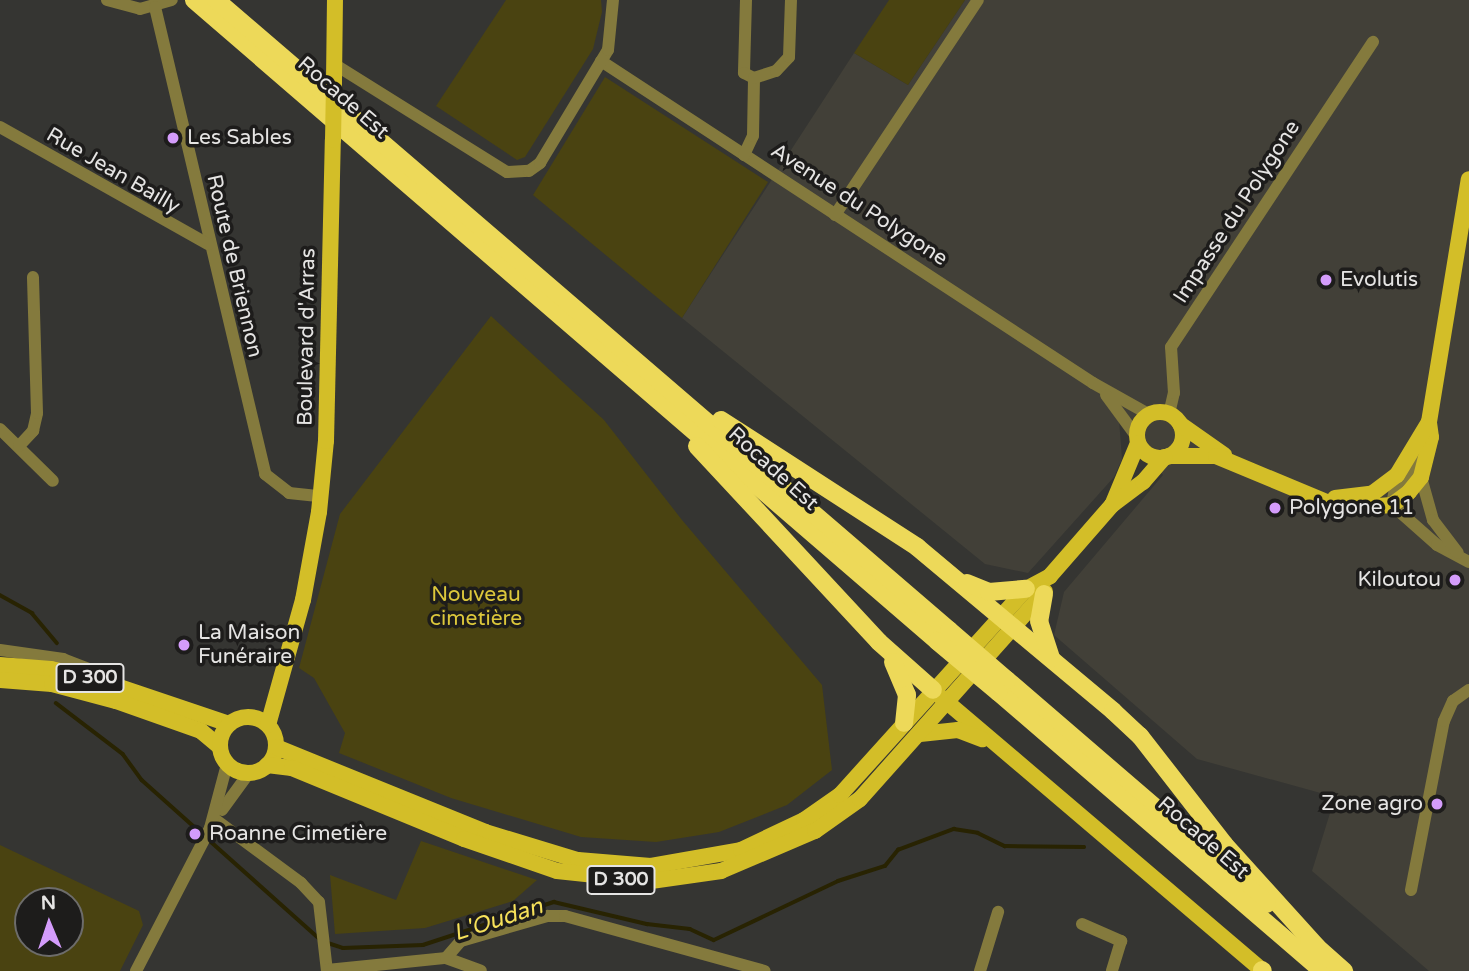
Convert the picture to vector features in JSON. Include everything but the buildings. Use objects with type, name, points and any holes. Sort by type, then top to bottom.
[{"type":"highway","name":"Rocade Est","points":[[194,0],[647,388],[1344,971]]},
{"type":"highway","name":"Rocade Est","points":[[216,0],[690,405],[943,636]]},
{"type":"highway","points":[[647,388],[655,405],[734,482],[879,642],[933,690]]},
{"type":"highway","points":[[690,405],[714,414],[961,581],[1006,623],[1140,736],[1257,896],[1288,925]]},
{"type":"highway","points":[[961,581],[989,592],[1026,589]]},
{"type":"highway","points":[[1044,594],[1039,621],[1053,662]]},
{"type":"highway","points":[[879,642],[905,683],[904,723]]},
{"type":"highway","name":"Rocade Est","points":[[1288,925],[1322,971]]},
{"type":"main road","name":"Boulevard d'Arras","points":[[268,725],[281,669],[303,600],[320,496],[326,428],[335,0]]},
{"type":"main road","points":[[1138,440],[1147,454],[1199,454],[1238,463],[1351,508],[1392,505],[1421,477],[1431,437],[1429,422],[1463,249],[1469,179]]},
{"type":"main road","points":[[1112,505],[1138,440],[1141,422],[1150,415],[1175,419],[1238,463]]},
{"type":"main road","points":[[1006,623],[1026,589],[1050,576],[1112,505],[1143,482],[1182,440],[1175,419]]},
{"type":"main road","points":[[1312,494],[1351,498],[1373,493],[1397,475],[1429,422]]},
{"type":"main road","points":[[1006,623],[1044,594],[1050,576]]},
{"type":"main road","name":"D 300","points":[[276,747],[543,851],[578,860],[651,866],[741,850],[804,820],[841,795],[933,690],[1006,623]]},
{"type":"main road","name":"D 300","points":[[267,765],[292,768],[520,861],[587,876],[652,881],[745,864],[815,831],[876,784],[949,703],[1006,623]]},
{"type":"main road","name":"D 300","points":[[0,666],[51,669],[93,678],[201,731],[219,746]]},
{"type":"main road","name":"Boulevard d'Arras","points":[[250,717],[281,669]]},
{"type":"main road","name":"D 300","points":[[0,680],[52,684],[168,714],[229,724]]},
{"type":"main road","points":[[933,690],[1263,971]]},
{"type":"main road","points":[[250,717],[268,725],[276,747],[267,765],[249,773],[227,764],[219,746],[229,724],[250,717]]},
{"type":"main road","points":[[920,734],[958,730],[977,735],[1043,785]]},
{"type":"street","points":[[107,0],[126,7],[155,6],[172,0]]},
{"type":"street","points":[[334,72],[506,172],[529,171],[540,163],[601,61],[613,36],[613,0]]},
{"type":"street","points":[[746,0],[744,73],[754,78],[785,65],[792,0]]},
{"type":"street","points":[[835,215],[978,0]]},
{"type":"street","name":"Route de Briennon","points":[[155,6],[208,244],[265,474],[289,493],[320,496]]},
{"type":"street","name":"Impasse du Polygone","points":[[1175,419],[1171,347],[1373,42]]},
{"type":"street","name":"Avenue du Polygone","points":[[601,61],[1093,383],[1150,415]]},
{"type":"street","points":[[744,155],[753,136],[754,78]]},
{"type":"street","name":"Rue Jean Bailly","points":[[0,127],[208,244]]},
{"type":"street","points":[[19,446],[33,430],[37,414],[33,277]]},
{"type":"street","name":"Avenue du Polygone","points":[[1093,383],[1121,410],[1138,440]]},
{"type":"street","points":[[1429,422],[1417,462],[1395,489],[1392,505],[1437,545],[1466,560]]},
{"type":"street","points":[[0,429],[53,481]]},
{"type":"street","points":[[1421,477],[1433,520],[1466,560]]},
{"type":"street","points":[[0,650],[74,662],[168,714]]},
{"type":"street","points":[[1411,890],[1444,721],[1453,701],[1469,690]]},
{"type":"street","points":[[213,824],[227,764]]},
{"type":"street","points":[[136,971],[202,842],[249,773]]},
{"type":"street","points":[[213,824],[301,883],[319,902],[327,971],[446,958],[481,971]]},
{"type":"street","points":[[980,971],[998,912]]},
{"type":"street","points":[[446,958],[461,941],[547,916],[565,916],[765,971]]},
{"type":"street","points":[[1082,924],[1121,941],[1112,971]]},
{"type":"shaded area","points":[[965,0],[1469,0],[1469,971],[1429,971],[1312,871],[1335,797],[1197,759],[1054,635],[1064,592],[1163,475],[1119,419],[1122,459],[1114,477],[1028,573],[985,564],[682,318],[854,53],[908,85]]},
{"type":"green space","points":[[506,0],[601,0],[602,12],[593,49],[525,157],[517,160],[436,106]]},
{"type":"green space","points":[[889,0],[965,0],[908,85],[854,53]]},
{"type":"green space","points":[[605,77],[768,182],[682,318],[533,195]]},
{"type":"green space","name":"Nouveau cimetière","points":[[491,316],[604,420],[682,520],[822,685],[832,770],[787,805],[719,832],[656,842],[581,837],[451,798],[339,753],[345,733],[314,678],[299,668],[340,514]]},
{"type":"green space","points":[[421,841],[537,880],[513,901],[425,928],[335,934],[330,875],[396,900]]},
{"type":"green space","points":[[0,845],[139,911],[143,925],[120,971],[0,971]]},
{"type":"waterway","name":"L'Oudan","points":[[0,595],[32,613],[57,643]]},
{"type":"waterway","name":"L'Oudan","points":[[56,703],[123,754],[142,780],[321,940]]},
{"type":"waterway","name":"L'Oudan","points":[[328,943],[343,948],[423,945],[554,902],[647,924],[690,929],[714,940],[838,881],[885,866],[898,850],[954,829],[978,833],[1005,846],[1084,847]]},
{"type":"place","name":"Les Sables","points":[[173,138]]},
{"type":"place","name":"Evolutis","points":[[1326,280]]},
{"type":"place","name":"Polygone 11","points":[[1275,508]]},
{"type":"place","name":"Kiloutou","points":[[1455,580]]},
{"type":"place","name":"La Maison Funéraire","points":[[184,645]]},
{"type":"place","name":"Zone agro","points":[[1437,804]]},
{"type":"place","name":"Roanne Cimetière","points":[[195,834]]}]
